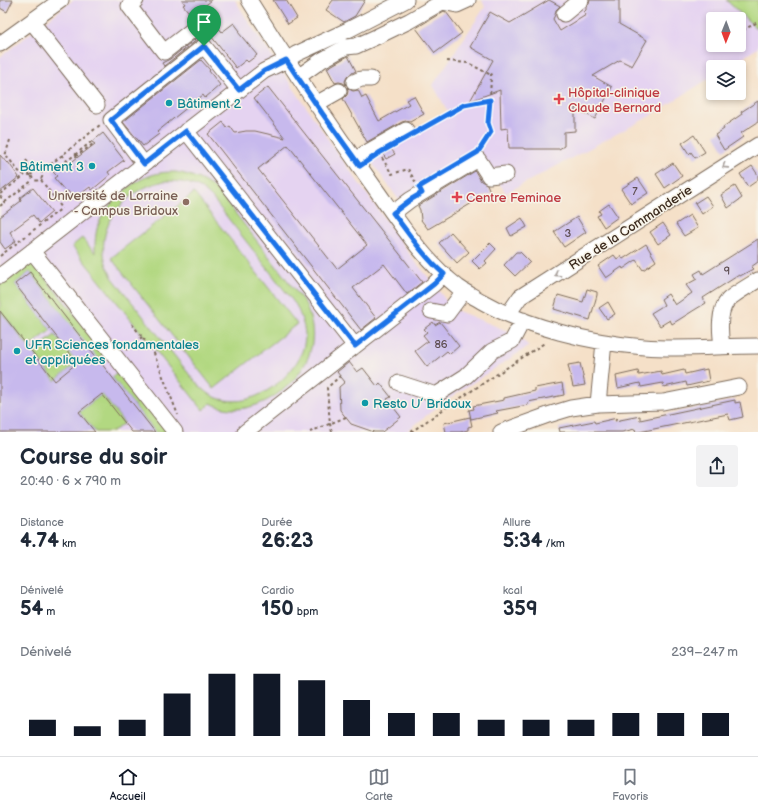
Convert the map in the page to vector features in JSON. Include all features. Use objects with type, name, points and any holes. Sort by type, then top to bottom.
[{"type":"street","points":[[136,0],[129,6],[164,52],[209,17]]},
{"type":"street","points":[[249,0],[286,60],[393,213],[416,244],[439,270],[464,291],[492,307],[517,318],[562,332],[604,342],[645,347],[684,348],[758,346]]},
{"type":"street","points":[[0,276],[264,71],[406,0]]},
{"type":"street","points":[[298,77],[322,60],[346,47],[356,46],[409,21],[442,2],[456,5],[468,0]]},
{"type":"street","points":[[564,14],[581,0]]},
{"type":"street","points":[[0,44],[32,22],[52,2]]},
{"type":"street","points":[[32,22],[97,105]]},
{"type":"street","points":[[144,164],[111,120],[204,46],[239,90]]},
{"type":"street","points":[[354,82],[361,79],[371,79]]},
{"type":"street","points":[[316,104],[339,91]]},
{"type":"street","points":[[355,160],[413,130]]},
{"type":"street","points":[[186,131],[355,346]]},
{"type":"street","name":"Rue de la Commanderie","points":[[399,383],[436,395],[466,376],[492,351],[512,341],[517,318],[513,307],[520,297],[758,145]]},
{"type":"street","points":[[393,213],[410,200],[478,159],[489,176],[506,174]]},
{"type":"street","points":[[32,251],[177,425]]},
{"type":"street","points":[[245,432],[434,284],[444,274]]},
{"type":"street","points":[[722,346],[721,313],[724,306],[729,299],[758,280]]},
{"type":"street","points":[[431,311],[447,314],[464,291]]},
{"type":"street","points":[[598,404],[604,342]]},
{"type":"street","points":[[501,432],[571,408],[598,404],[663,402],[739,387]]},
{"type":"path","points":[[746,28],[758,22]]},
{"type":"path","points":[[447,61],[468,63],[492,74],[488,123],[491,132],[478,152]]},
{"type":"path","points":[[413,130],[464,105],[490,100]]},
{"type":"path","points":[[41,172],[102,124],[111,120]]},
{"type":"path","points":[[10,140],[5,156],[20,174],[32,175]]},
{"type":"path","points":[[62,155],[67,161],[92,142],[93,144],[75,157]]},
{"type":"path","points":[[379,153],[392,174],[408,169],[422,193]]},
{"type":"path","points":[[26,160],[34,171]]},
{"type":"path","points":[[34,171],[38,170],[41,172]]},
{"type":"path","points":[[33,180],[32,175],[34,171]]},
{"type":"path","points":[[41,172],[43,175],[41,180]]},
{"type":"path","points":[[5,203],[0,195],[26,175]]},
{"type":"path","points":[[0,206],[33,180],[41,180]]},
{"type":"path","points":[[0,256],[62,208],[41,180]]},
{"type":"path","points":[[132,324],[153,351],[177,425]]},
{"type":"path","points":[[411,432],[543,344],[544,340]]},
{"type":"path","points":[[332,432],[327,388],[340,376]]},
{"type":"path","points":[[310,432],[346,417]]},
{"type":"shaded area","name":"Université de Lorraine - Campus Bridoux","points":[[73,0],[235,0],[332,145],[413,259],[449,305],[458,311],[515,334],[529,346],[442,403],[406,432],[0,432],[0,57]]},
{"type":"shaded area","name":"Hôpital-clinique Claude Bernard","points":[[482,0],[728,0],[740,12],[706,12],[706,52],[746,52],[746,17],[758,29],[758,48],[738,60],[706,60],[706,80],[650,116],[506,193],[479,154],[399,200],[367,156],[448,112],[433,85],[485,7]]},
{"type":"green space","points":[[726,0],[758,0],[758,30],[746,19],[746,12],[739,12]]},
{"type":"green space","points":[[176,172],[199,179],[219,192],[305,303],[311,320],[313,336],[306,362],[297,376],[286,388],[272,398],[257,405],[241,409],[226,408],[211,403],[203,410],[72,246],[82,238],[95,253],[95,241],[99,223],[109,206],[124,190],[151,175]],"holes":[[[164,181],[184,182],[194,185],[213,199],[296,305],[299,312],[305,334],[304,345],[300,356],[287,375],[268,390],[258,395],[244,400],[228,400],[217,398],[198,385],[112,277],[107,267],[104,251],[104,239],[107,228],[118,208],[146,187]]]},
{"type":"green space","points":[[194,193],[297,324],[214,389],[111,258]]},
{"type":"green space","points":[[31,261],[106,352],[97,359],[30,272],[15,284],[51,330],[29,347],[0,311],[0,284],[27,262]]},
{"type":"green space","points":[[55,335],[77,363],[55,381],[33,352]]},
{"type":"green space","points":[[122,370],[169,432],[155,432],[112,377]]},
{"type":"green space","points":[[102,394],[124,423],[113,432],[95,432],[79,412]]},
{"type":"building","points":[[0,0],[13,0],[7,12],[0,8]]},
{"type":"building","points":[[182,0],[212,0],[192,16],[183,5],[185,4]]},
{"type":"building","points":[[273,0],[286,0],[297,18],[288,24]]},
{"type":"building","points":[[333,0],[365,0],[355,16],[344,22],[326,10]]},
{"type":"building","points":[[549,0],[560,6],[556,10],[553,19],[560,31],[586,15],[584,12],[590,0],[619,0],[619,24],[647,40],[632,66],[620,60],[593,76],[612,87],[595,119],[575,108],[575,131],[564,132],[564,146],[559,149],[509,148],[508,128],[501,129],[500,90],[470,101],[493,60],[470,47],[490,12],[510,23]]},
{"type":"building","points":[[444,11],[462,33],[435,53],[416,28]]},
{"type":"building","points":[[215,23],[222,32],[234,23],[240,31],[238,32],[257,55],[248,62],[246,60],[236,68],[211,36],[208,38],[203,37],[198,39],[164,66],[162,63],[170,59]]},
{"type":"building","points":[[348,56],[356,71],[347,77],[345,81],[346,85],[339,82],[335,83],[327,68]]},
{"type":"building","name":"Bâtiment 2","points":[[201,60],[220,85],[205,98],[203,95],[179,114],[157,132],[159,134],[143,146],[123,122]]},
{"type":"building","points":[[268,87],[422,282],[407,294],[384,264],[353,288],[376,318],[361,330],[208,134],[223,122],[227,128],[230,126],[235,133],[255,131],[285,138],[254,98]],"holes":[[[288,145],[367,245],[337,269],[258,169]]]},
{"type":"building","points":[[347,87],[353,91],[358,90],[362,98],[366,96],[379,121],[409,104],[406,100],[414,96],[424,114],[410,122],[402,122],[367,142],[343,99],[347,95]]},
{"type":"building","points":[[758,101],[758,122],[741,133],[743,137],[724,150],[715,135],[724,129],[723,127],[742,114],[741,112]]},
{"type":"building","name":"Bâtiment 3","points":[[103,133],[124,160],[108,172],[110,175],[92,190],[90,187],[74,199],[54,178],[57,176],[53,172],[63,164],[65,167],[95,144],[92,142]]},
{"type":"building","points":[[694,135],[705,152],[695,158],[691,152],[689,154],[682,143]]},
{"type":"building","points":[[391,149],[395,154],[386,159],[383,154]]},
{"type":"building","points":[[0,155],[7,163],[8,162],[19,177],[0,192]]},
{"type":"building","points":[[673,163],[682,176],[665,188],[656,174]]},
{"type":"building","points":[[752,166],[758,175],[758,180],[748,187],[740,174]]},
{"type":"building","name":"Centre Feminae","points":[[475,171],[481,181],[487,184],[491,194],[484,196],[428,229],[421,220],[418,206]]},
{"type":"building","points":[[638,178],[648,193],[631,204],[621,189]]},
{"type":"building","points":[[735,186],[742,198],[728,208],[721,195]]},
{"type":"building","points":[[33,188],[52,212],[39,223],[33,215],[10,232],[16,241],[5,249],[0,242],[0,217],[21,201],[20,198]]},
{"type":"building","points":[[706,196],[713,206],[702,214],[695,203]]},
{"type":"building","points":[[609,204],[618,217],[604,227],[597,216],[601,214],[599,211]]},
{"type":"building","points":[[690,215],[698,228],[684,236],[676,224]]},
{"type":"building","points":[[577,217],[586,232],[564,247],[554,232]]},
{"type":"building","points":[[522,218],[527,227],[511,236],[507,228]]},
{"type":"building","points":[[663,223],[671,235],[658,244],[650,232]]},
{"type":"building","points":[[451,232],[469,252],[457,263],[439,243]]},
{"type":"building","points":[[758,239],[758,262],[751,267],[753,269],[740,276],[739,275],[703,298],[706,303],[672,324],[670,320],[660,326],[651,313],[664,305],[661,299],[668,294],[675,305],[692,293],[686,285],[697,279],[694,274],[701,270],[703,274]]},
{"type":"building","points":[[490,243],[496,249],[485,261],[487,263],[480,269],[472,261]]},
{"type":"building","points":[[646,244],[656,261],[643,270],[636,260],[623,269],[622,267],[606,278],[598,266],[614,255],[617,259],[621,256],[623,259]]},
{"type":"building","points":[[516,252],[520,252],[530,262],[515,276],[504,265]]},
{"type":"building","name":"UFR Sciences fondamentales et appliquées","points":[[30,272],[155,432],[132,432],[102,394],[79,412],[95,432],[0,432],[0,311],[55,381],[77,363],[15,284]]},
{"type":"building","points":[[587,289],[597,292],[590,320],[554,309],[558,295],[583,302]]},
{"type":"building","points":[[608,302],[615,314],[607,319],[599,308]]},
{"type":"building","points":[[433,322],[435,325],[440,322],[459,346],[450,354],[447,351],[427,367],[415,351],[428,341],[423,335],[427,332],[424,329]]},
{"type":"building","name":"Resto U’ Bridoux","points":[[349,362],[357,372],[363,368],[377,386],[380,383],[391,397],[387,399],[401,417],[382,432],[374,432],[351,424],[340,410],[339,387],[345,382],[337,372]]},
{"type":"building","points":[[580,363],[585,385],[573,387],[568,365]]},
{"type":"building","points":[[707,369],[709,381],[687,386],[686,382],[664,387],[663,383],[641,387],[640,383],[618,388],[616,376],[638,371],[639,375],[661,371],[662,375],[684,370],[685,374]]},
{"type":"building","points":[[562,383],[564,395],[528,402],[528,405],[496,411],[498,413],[471,419],[469,410],[474,409],[473,406],[504,400],[504,398],[535,391],[535,388]]},
{"type":"building","points":[[735,400],[735,403],[740,402],[743,417],[730,420],[728,414],[639,432],[636,432],[635,429],[622,432],[560,432],[559,428],[617,418],[615,421],[640,416],[640,420]]},
{"type":"building","points":[[470,417],[472,426],[468,427],[468,430],[460,432],[446,432],[444,423]]},
{"type":"place","name":"Hôpital-clinique Claude Bernard","points":[[559,99]]},
{"type":"place","name":"Bâtiment 2","points":[[169,103]]},
{"type":"place","name":"Bâtiment 3","points":[[92,166]]},
{"type":"place","name":"Centre Feminae","points":[[457,197]]},
{"type":"place","name":"Université de Lorraine - Campus Bridoux","points":[[186,202]]},
{"type":"place","name":"UFR Sciences fondamentales et appliquées","points":[[17,351]]},
{"type":"place","name":"Resto U’ Bridoux","points":[[365,403]]},
{"type":"route","points":[[204,46],[239,90],[264,71],[286,60],[360,166],[379,153],[464,105],[490,100],[488,123],[491,132],[478,152],[419,187],[422,193],[393,213],[416,244],[444,274],[434,284],[355,346],[186,131],[144,164],[111,120],[204,46]]}]
